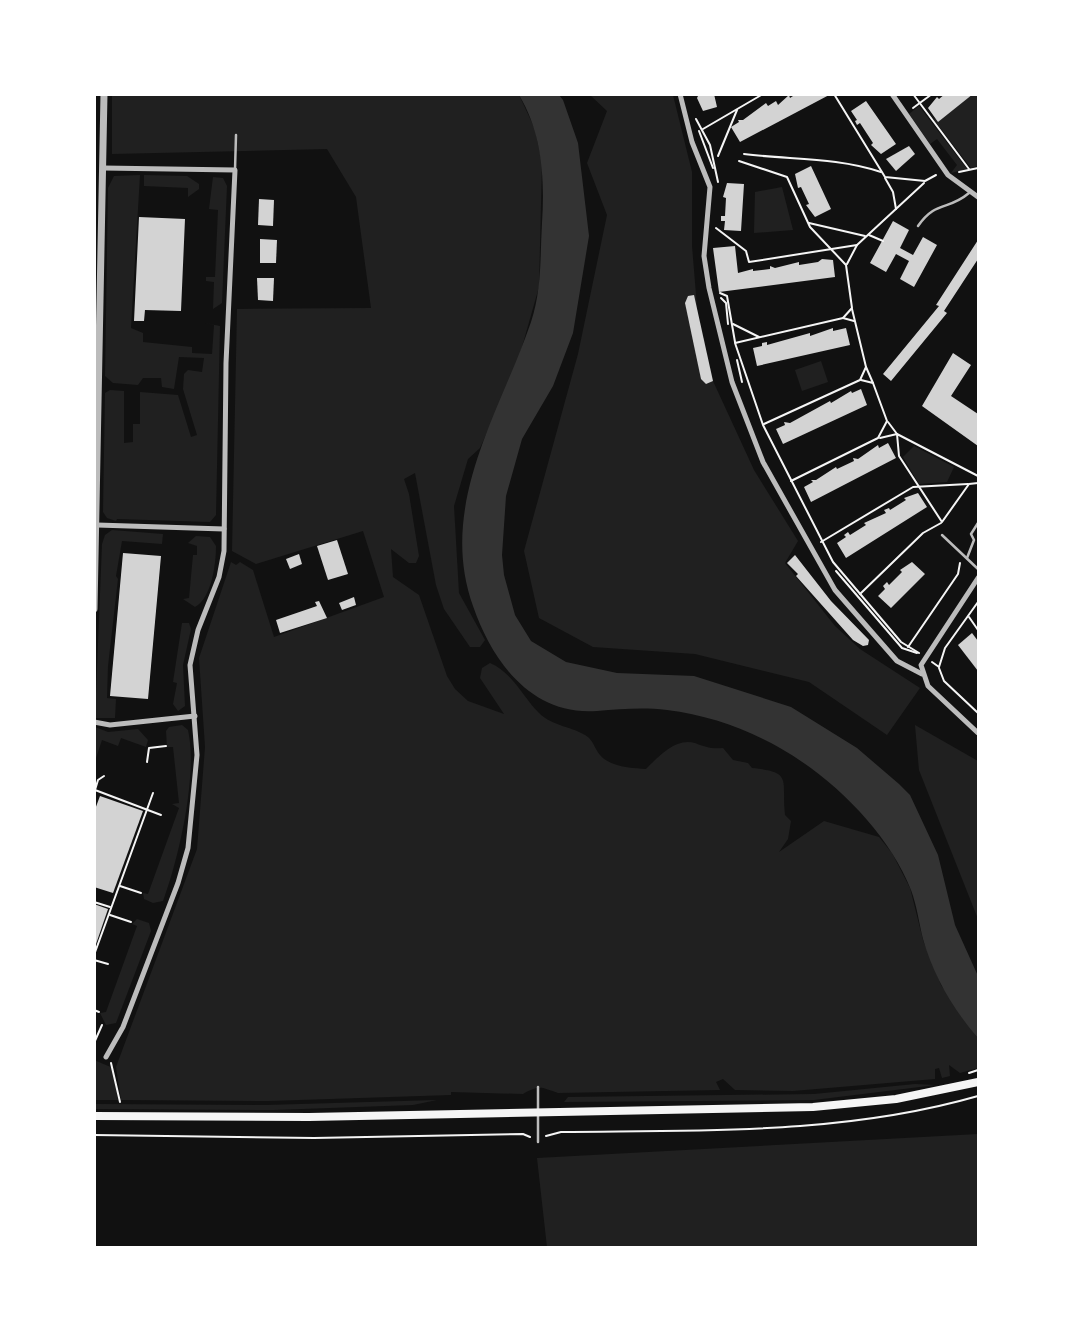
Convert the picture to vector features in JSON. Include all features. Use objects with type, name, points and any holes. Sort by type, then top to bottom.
[{"type":"main road","points":[[94,1116],[309,1117],[813,1107],[896,1099],[978,1082]]},
{"type":"street","points":[[94,609],[97,525],[98,206],[103,168],[104,94]]},
{"type":"street","points":[[680,94],[689,135],[710,187],[704,256],[709,288],[732,382],[763,462],[799,531],[835,590],[897,661],[922,674]]},
{"type":"street","points":[[892,94],[948,175],[978,197]]},
{"type":"street","points":[[103,168],[236,170],[226,363],[224,529],[219,577],[192,649],[195,777],[184,861],[123,1027],[106,1057]]},
{"type":"street","points":[[97,525],[224,529]]},
{"type":"street","points":[[978,578],[924,656],[922,674],[928,686],[978,733]]},
{"type":"street","points":[[94,722],[110,725],[195,716]]},
{"type":"lane","points":[[236,135],[236,170]]},
{"type":"lane","points":[[918,226],[929,210],[958,201],[970,192]]},
{"type":"lane","points":[[967,558],[974,540],[971,534],[978,523]]},
{"type":"lane","points":[[942,535],[978,569]]},
{"type":"lane","points":[[538,1087],[538,1142]]},
{"type":"path","points":[[702,129],[762,94]]},
{"type":"path","points":[[834,94],[885,177],[896,209]]},
{"type":"path","points":[[914,94],[971,170]]},
{"type":"path","points":[[919,104],[932,94]]},
{"type":"path","points":[[718,156],[737,109]]},
{"type":"path","points":[[690,117],[708,150],[715,192],[719,179],[713,155],[692,114]]},
{"type":"path","points":[[744,154],[784,159],[829,159],[882,172]]},
{"type":"path","points":[[739,161],[787,177],[808,223],[846,265]]},
{"type":"path","points":[[978,169],[932,176],[925,181],[857,245],[846,265],[852,308],[866,367],[887,421],[897,434],[978,476]]},
{"type":"path","points":[[885,177],[925,181]]},
{"type":"path","points":[[894,201],[901,204]]},
{"type":"path","points":[[808,223],[883,241]]},
{"type":"path","points":[[713,234],[714,227],[746,251],[750,262],[857,245]]},
{"type":"path","points":[[742,382],[730,338],[726,303],[715,294],[727,296],[735,343],[763,425],[832,562],[908,647],[939,667],[944,681],[978,713]]},
{"type":"path","points":[[843,318],[852,308]]},
{"type":"path","points":[[735,343],[843,318],[855,321]]},
{"type":"path","points":[[732,323],[760,338]]},
{"type":"path","points":[[860,380],[866,367]]},
{"type":"path","points":[[763,425],[860,380],[873,383]]},
{"type":"path","points":[[750,403],[762,435]]},
{"type":"path","points":[[878,438],[887,421]]},
{"type":"path","points":[[790,481],[878,438],[897,434]]},
{"type":"path","points":[[897,434],[899,456],[942,522]]},
{"type":"path","points":[[821,542],[913,487],[916,481]]},
{"type":"path","points":[[860,594],[923,533],[942,522],[969,484]]},
{"type":"path","points":[[913,487],[978,484]]},
{"type":"path","points":[[814,537],[832,566],[858,598],[902,648],[914,652]]},
{"type":"path","points":[[908,647],[967,558]]},
{"type":"path","points":[[939,667],[945,648],[978,602]]},
{"type":"path","points":[[968,616],[978,630]]},
{"type":"path","points":[[147,762],[149,748],[166,746]]},
{"type":"path","points":[[104,776],[98,780],[95,790],[161,815]]},
{"type":"path","points":[[94,955],[153,793]]},
{"type":"path","points":[[119,885],[141,893]]},
{"type":"path","points":[[94,902],[111,907]]},
{"type":"path","points":[[109,915],[131,922]]},
{"type":"path","points":[[94,960],[108,964]]},
{"type":"path","points":[[94,1010],[99,1012]]},
{"type":"path","points":[[94,1043],[102,1025]]},
{"type":"path","points":[[106,1057],[114,1067],[120,1102]]},
{"type":"path","points":[[969,1099],[978,1096]]},
{"type":"path","points":[[561,1122],[561,1132]]},
{"type":"shaded area","points":[[112,95],[519,95],[535,129],[542,163],[539,287],[516,368],[480,448],[468,459],[454,506],[459,593],[485,640],[480,647],[470,647],[444,609],[436,585],[415,473],[404,479],[419,556],[416,563],[409,563],[391,549],[393,577],[419,595],[447,676],[455,689],[468,701],[504,714],[480,678],[482,668],[490,663],[505,672],[545,718],[588,737],[604,759],[615,764],[646,769],[674,745],[688,742],[723,748],[733,760],[748,763],[752,768],[774,772],[783,780],[785,815],[791,821],[788,839],[779,852],[824,821],[879,837],[892,853],[910,888],[923,940],[941,985],[978,1038],[978,1068],[960,1073],[949,1065],[950,1076],[942,1078],[939,1068],[935,1069],[935,1079],[793,1091],[735,1090],[723,1079],[716,1082],[720,1090],[558,1093],[540,1088],[523,1094],[451,1092],[451,1095],[269,1101],[121,1100],[116,1067],[197,849],[205,747],[199,658],[231,562],[236,565],[240,562],[253,570],[274,637],[384,597],[363,531],[256,564],[232,551],[237,309],[371,308],[356,197],[327,149],[112,154]]},
{"type":"shaded area","points":[[519,95],[559,95],[563,100],[578,143],[589,236],[573,333],[553,386],[522,439],[506,496],[502,555],[504,575],[515,615],[531,641],[566,662],[617,673],[694,676],[791,707],[857,748],[899,784],[910,795],[938,855],[955,925],[978,976],[978,1038],[960,1016],[939,979],[923,939],[913,896],[889,848],[857,809],[820,775],[767,741],[711,719],[658,709],[574,710],[552,704],[517,681],[503,665],[481,627],[464,569],[463,532],[467,496],[477,460],[531,322],[540,273],[543,189],[540,156],[533,125]]},
{"type":"shaded area","points":[[590,95],[673,95],[692,172],[692,246],[701,355],[754,470],[798,541],[785,563],[835,626],[860,649],[920,688],[887,735],[809,682],[695,654],[593,647],[539,618],[524,551],[578,354],[607,215],[587,163],[607,111]]},
{"type":"shaded area","points":[[967,95],[978,95],[978,166],[971,168],[934,120]]},
{"type":"shaded area","points":[[919,106],[967,169],[951,173],[957,165],[937,139],[930,144],[909,114]]},
{"type":"shaded area","points":[[140,175],[131,328],[143,333],[143,342],[192,347],[192,353],[212,354],[214,325],[205,323],[220,326],[216,515],[210,522],[116,521],[107,518],[103,512],[105,393],[110,390],[124,391],[124,443],[133,442],[133,424],[140,424],[140,392],[178,395],[191,437],[197,435],[183,389],[184,374],[188,370],[202,372],[204,358],[179,357],[174,389],[162,387],[161,378],[143,378],[138,385],[113,383],[105,376],[108,188],[114,176]]},
{"type":"shaded area","points":[[144,175],[187,176],[199,184],[199,189],[188,197],[188,188],[144,186]]},
{"type":"shaded area","points":[[213,177],[223,178],[227,186],[222,303],[213,309],[214,282],[206,281],[206,277],[215,277],[218,210],[209,209]]},
{"type":"shaded area","points":[[782,187],[793,230],[754,233],[755,192]]},
{"type":"shaded area","points":[[821,361],[828,382],[802,391],[795,370]]},
{"type":"shaded area","points":[[914,446],[954,467],[947,482],[919,484],[903,457]]},
{"type":"shaded area","points":[[112,530],[163,534],[162,544],[122,541],[108,666],[107,698],[116,699],[115,718],[95,718],[102,544],[105,535]]},
{"type":"shaded area","points":[[196,536],[210,537],[216,546],[209,588],[195,607],[183,599],[189,598],[193,555],[197,555],[197,546],[188,543]]},
{"type":"shaded area","points":[[182,623],[189,623],[191,629],[183,665],[185,706],[178,711],[173,704],[177,683],[173,682]]},
{"type":"shaded area","points":[[182,725],[188,730],[190,748],[189,792],[175,862],[163,901],[153,903],[144,899],[143,893],[148,894],[179,808],[172,804],[179,803],[173,747],[167,747],[166,731],[169,727]]},
{"type":"shaded area","points":[[915,725],[978,761],[978,919],[919,770]]},
{"type":"shaded area","points":[[95,727],[108,732],[138,729],[148,740],[146,747],[121,738],[118,746],[102,740],[95,761]]},
{"type":"shaded area","points":[[137,919],[149,923],[151,931],[116,1023],[106,1025],[100,1013],[106,1012],[137,926],[132,924]]},
{"type":"shaded area","points":[[94,1060],[113,1068],[118,1100],[95,1100]]},
{"type":"shaded area","points":[[915,1084],[936,1085],[814,1100],[564,1102],[568,1097],[814,1094]]},
{"type":"shaded area","points":[[437,1100],[413,1105],[274,1110],[94,1109],[95,1104],[266,1105]]},
{"type":"shaded area","points":[[978,1134],[978,1247],[547,1247],[537,1158]]},
{"type":"building","points":[[699,94],[714,94],[717,107],[703,111],[697,98]]},
{"type":"building","points":[[796,94],[831,94],[740,142],[731,127],[739,122],[738,120],[743,120],[766,103],[768,106],[776,101],[778,105],[789,95],[790,98]]},
{"type":"building","points":[[945,94],[973,94],[938,122],[928,108],[937,97],[939,99]]},
{"type":"building","points":[[866,101],[896,144],[881,154],[871,145],[873,143],[860,123],[857,125],[851,111]]},
{"type":"building","points":[[909,146],[915,154],[896,171],[886,159]]},
{"type":"building","points":[[811,166],[831,209],[815,217],[806,205],[809,204],[801,187],[798,188],[795,174]]},
{"type":"building","points":[[727,183],[744,184],[741,231],[724,230],[725,221],[721,221],[721,216],[725,216],[726,198],[723,197]]},
{"type":"building","points":[[259,199],[274,200],[273,226],[258,225]]},
{"type":"building","points":[[139,217],[185,219],[181,311],[145,310],[144,321],[134,321]]},
{"type":"building","points":[[893,221],[909,230],[900,248],[913,255],[923,237],[937,245],[914,287],[900,279],[909,261],[896,254],[886,272],[870,263]]},
{"type":"building","points":[[260,239],[277,240],[276,263],[260,263]]},
{"type":"building","points":[[978,240],[978,259],[944,311],[947,313],[891,381],[883,374],[939,306],[936,305]]},
{"type":"building","points":[[735,246],[738,273],[799,262],[799,265],[818,262],[822,259],[833,260],[835,277],[719,292],[713,248]]},
{"type":"building","points":[[257,278],[274,278],[273,301],[258,300]]},
{"type":"building","points":[[694,295],[713,381],[706,384],[701,379],[685,303],[688,296]]},
{"type":"building","points":[[833,328],[833,331],[846,328],[850,345],[757,366],[753,348],[762,346],[762,343],[767,342],[767,345],[810,333],[810,336]]},
{"type":"building","points":[[953,353],[971,365],[951,396],[978,414],[978,446],[922,406]]},
{"type":"building","points":[[861,389],[867,405],[783,444],[776,429],[785,425],[784,422],[790,423],[830,401],[831,403],[851,391],[852,393]]},
{"type":"building","points":[[888,443],[896,458],[811,502],[804,487],[813,482],[811,480],[854,461],[853,458],[858,459],[878,445],[879,448]]},
{"type":"building","points":[[918,493],[927,507],[846,558],[837,543],[846,537],[844,535],[848,532],[850,535],[866,525],[864,523],[886,513],[884,510],[890,510],[906,500],[904,498]]},
{"type":"building","points":[[337,540],[348,574],[328,580],[317,546]]},
{"type":"building","points":[[123,553],[161,556],[148,699],[110,696]]},
{"type":"building","points":[[299,554],[302,564],[290,569],[286,559]]},
{"type":"building","points":[[795,555],[831,601],[869,640],[868,645],[863,646],[853,640],[796,576],[798,574],[787,563]]},
{"type":"building","points":[[912,562],[925,574],[891,608],[878,596],[885,589],[883,586],[887,582],[889,585],[902,572],[900,570]]},
{"type":"building","points":[[354,597],[356,605],[342,610],[339,603]]},
{"type":"building","points":[[319,601],[327,618],[280,633],[276,620],[317,606],[315,602]]},
{"type":"building","points":[[972,633],[978,641],[978,671],[958,645]]},
{"type":"building","points":[[100,796],[143,811],[113,893],[94,887],[94,812]]},
{"type":"building","points":[[94,904],[108,909],[95,947],[94,947]]}]
